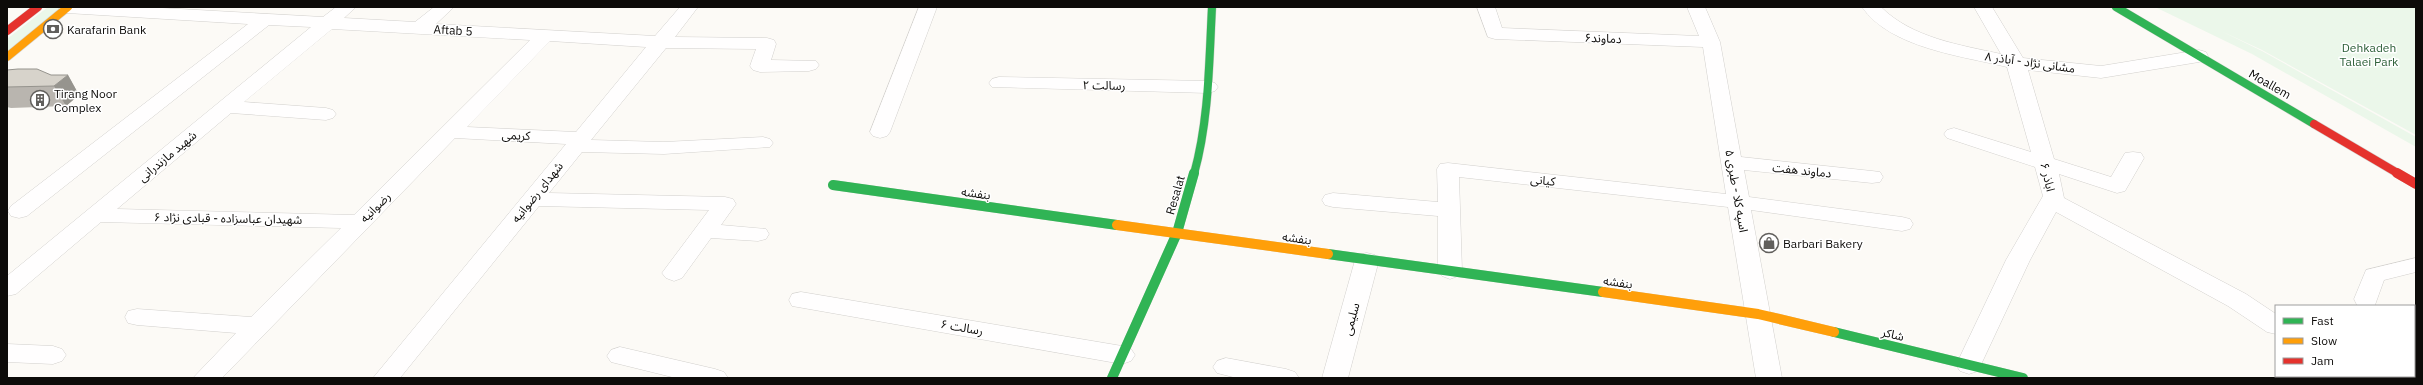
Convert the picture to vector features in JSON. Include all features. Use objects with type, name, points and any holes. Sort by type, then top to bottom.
[{"type":"main road","points":[[7,31],[38,7]]},
{"type":"main road","name":"Resalat","points":[[1112,378],[1177,233],[1202,144],[1208,87],[1212,7]]},
{"type":"main road","name":"Moallem","points":[[2116,7],[2414,183]]},
{"type":"main road","points":[[7,56],[68,8]]},
{"type":"main road","points":[[2130,8],[2360,140]]},
{"type":"main road","name":"بنفشه","points":[[833,185],[1758,314]]},
{"type":"main road","name":"شاکر","points":[[1758,314],[2023,378]]},
{"type":"street","name":"شهید مازندرانی","points":[[7,288],[347,7]]},
{"type":"street","points":[[420,28],[444,7]]},
{"type":"street","name":"شهدای رضوانیه","points":[[386,378],[689,7]]},
{"type":"street","points":[[880,132],[928,7]]},
{"type":"street","name":"دماوند۶","points":[[1486,7],[1495,33],[1711,42]]},
{"type":"street","name":"اسپه کلا - طبری ۵","points":[[1696,7],[1711,42],[1769,378]]},
{"type":"street","name":"مشانی نژاد - آباذر ۸","points":[[1871,7],[1889,25],[1936,45],[2016,62],[2101,72],[2199,56]]},
{"type":"street","name":"اباذر ۶","points":[[1969,365],[2018,260],[2054,196],[2016,62],[1983,7]]},
{"type":"street","name":"Aftab 5","points":[[68,8],[660,42],[767,44],[760,66],[809,65]]},
{"type":"street","points":[[19,211],[264,20]]},
{"type":"street","name":"رضوانیه","points":[[206,378],[545,36]]},
{"type":"street","name":"رسالت ۲","points":[[999,83],[1208,87]]},
{"type":"street","points":[[227,107],[326,114]]},
{"type":"street","name":"کریمی","points":[[449,132],[664,148],[763,143]]},
{"type":"street","points":[[1954,134],[2117,186],[2133,158]]},
{"type":"street","name":"دماوند هفت","points":[[1732,162],[1872,177]]},
{"type":"street","name":"کیانی","points":[[1450,271],[1447,210],[1448,169],[1739,202]]},
{"type":"street","points":[[532,198],[725,204],[674,273]]},
{"type":"street","points":[[1333,200],[1447,210]]},
{"type":"street","points":[[2051,200],[2237,300],[2275,325]]},
{"type":"street","points":[[1739,202],[1902,224]]},
{"type":"street","name":"شهیدان عباسزاده - قبادی نژاد ۶","points":[[96,215],[360,222]]},
{"type":"street","points":[[705,231],[758,234]]},
{"type":"street","name":"سلیمی","points":[[1335,378],[1367,260]]},
{"type":"street","points":[[2366,299],[2374,275],[2416,265]]},
{"type":"street","name":"رسالت ۶","points":[[801,300],[1122,355]]},
{"type":"street","points":[[136,317],[258,326]]},
{"type":"street","points":[[7,353],[53,355]]},
{"type":"street","points":[[620,356],[715,378]]},
{"type":"street","points":[[1226,367],[1286,378]]},
{"type":"green space","points":[[48,7],[62,7],[7,51],[7,39]]},
{"type":"green space","name":"Dehkadeh Talaei Park","points":[[2155,7],[2416,7],[2416,135],[2262,50],[2221,31],[2262,51],[2416,137],[2416,147],[2252,54]]},
{"type":"building","points":[[37,69],[51,75],[68,75],[54,86],[7,87],[7,70]]},
{"type":"traffic: fast","points":[[1112,378],[1177,233],[1202,144],[1208,87],[1212,7]]},
{"type":"traffic: fast","points":[[2116,7],[2314,124]]},
{"type":"traffic: fast","points":[[833,185],[1117,225]]},
{"type":"traffic: fast","points":[[1328,254],[1603,292]]},
{"type":"traffic: fast","points":[[1834,332],[2023,378]]},
{"type":"traffic: slow","points":[[7,57],[68,7]]},
{"type":"traffic: slow","points":[[1117,225],[1328,254]]},
{"type":"traffic: slow","points":[[1603,292],[1758,314],[1834,332]]},
{"type":"traffic: jam","points":[[7,31],[38,7]]},
{"type":"traffic: jam","points":[[2314,124],[2416,184]]},
{"type":"place","name":"Karafarin Bank","points":[[53,29]]},
{"type":"place","name":"Tirang Noor Complex","points":[[40,100]]},
{"type":"place","name":"Barbari Bakery","points":[[1769,243]]}]
